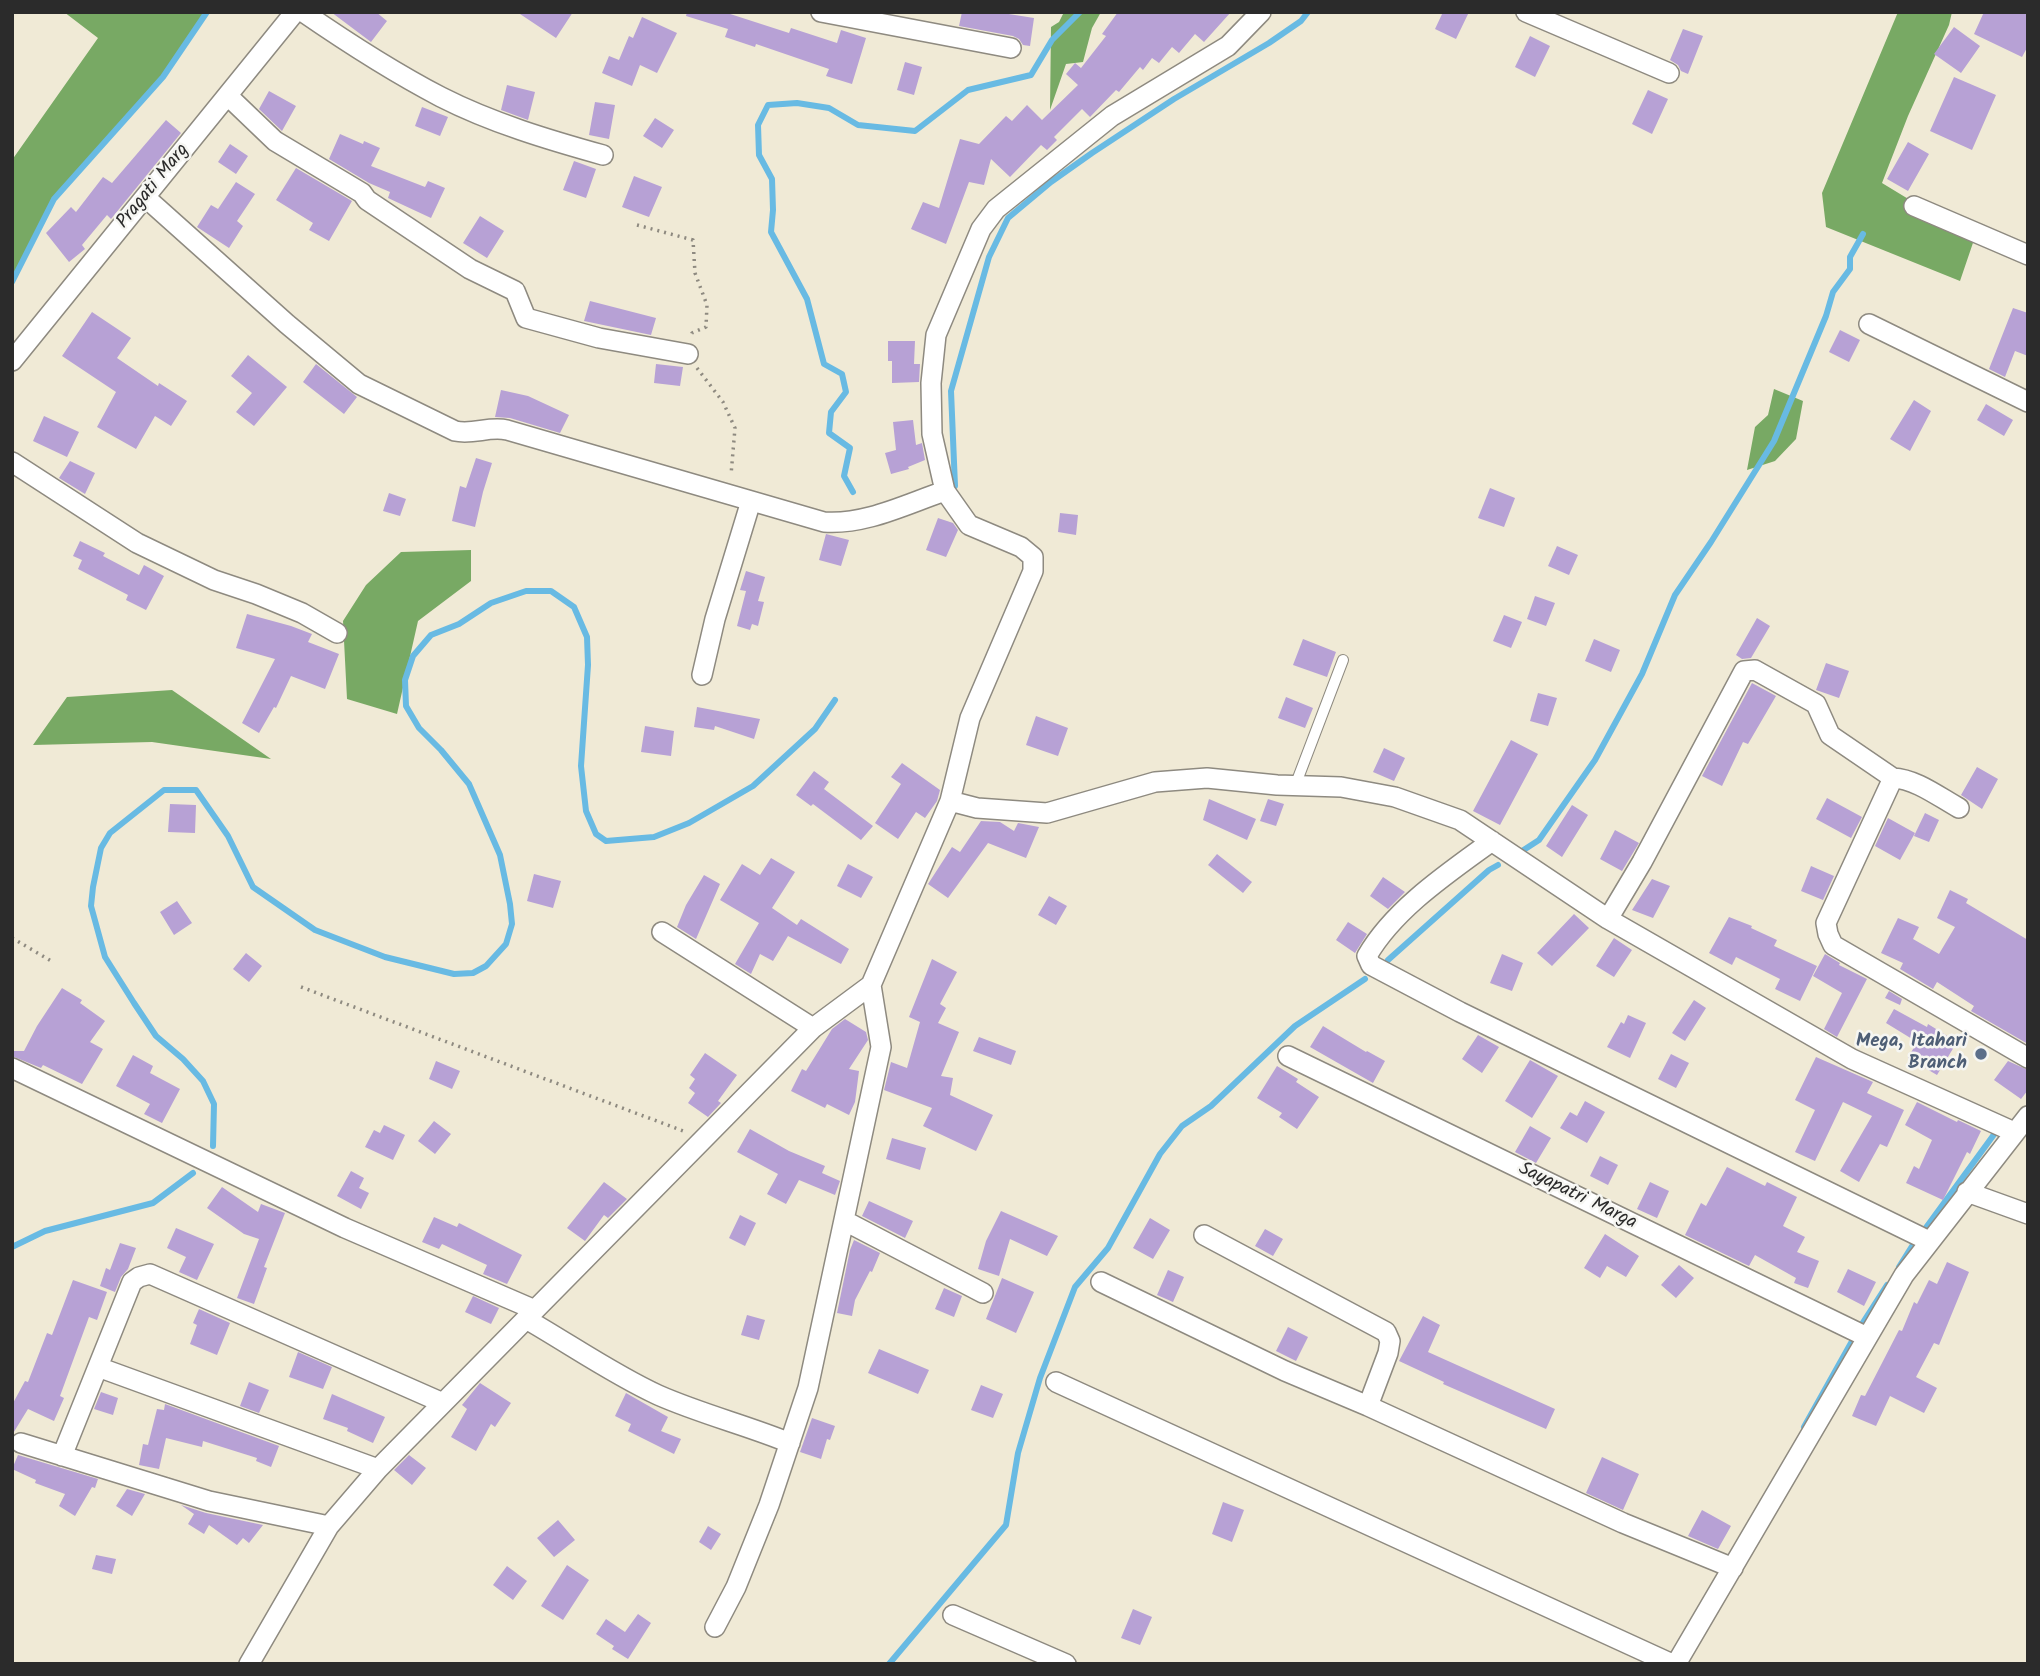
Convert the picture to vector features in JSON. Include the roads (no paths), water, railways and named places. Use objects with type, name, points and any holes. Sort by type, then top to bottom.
[{"type":"street","name":"Pragati Marg","points":[[12,361],[295,12]]},
{"type":"street","points":[[303,12],[367,56],[443,99],[522,131],[603,155]]},
{"type":"street","points":[[821,12],[1011,48]]},
{"type":"street","points":[[249,1664],[329,1526],[378,1469],[813,1028],[871,985],[950,801],[970,718],[1033,571],[1033,557],[1021,547],[969,525],[945,491],[932,434],[931,383],[936,335],[981,229],[996,209],[1112,116],[1156,92],[1228,46],[1261,12]]},
{"type":"street","points":[[1526,12],[1669,73]]},
{"type":"street","points":[[228,96],[275,141],[362,192],[367,200],[470,269],[515,291],[526,318],[599,338],[688,354]]},
{"type":"street","points":[[145,197],[287,324],[359,384],[455,431],[464,433],[496,427],[824,522],[843,523],[863,519],[945,491]]},
{"type":"street","points":[[1914,205],[2028,255]]},
{"type":"street","points":[[1869,324],[2028,402]]},
{"type":"street","points":[[12,461],[148,548],[214,580],[291,608],[337,633]]},
{"type":"street","points":[[702,675],[715,619],[751,501]]},
{"type":"street","points":[[1608,919],[1642,862],[1744,671],[1755,670],[1816,704],[1830,735],[1893,778],[1902,778],[1918,785],[1959,808]]},
{"type":"street","points":[[950,801],[976,808],[1046,813],[1155,782],[1207,778],[1341,787],[1395,797],[1460,820],[1608,919],[1852,1059],[2014,1132]]},
{"type":"street","points":[[1893,778],[1826,923],[1833,945],[2028,1058]]},
{"type":"street","points":[[1492,841],[1428,889],[1376,941],[1367,956],[1371,965],[1472,1018],[1929,1241]]},
{"type":"street","points":[[662,932],[813,1028]]},
{"type":"street","points":[[715,1627],[736,1587],[769,1505],[808,1388],[881,1047],[871,985]]},
{"type":"street","name":"Sayapatri Marga","points":[[1288,1056],[1867,1337]]},
{"type":"street","points":[[12,1068],[530,1315],[655,1393],[697,1411],[748,1426],[790,1443]]},
{"type":"street","points":[[1056,1382],[1674,1664],[1904,1275],[2028,1116]]},
{"type":"street","points":[[1967,1192],[2028,1214]]},
{"type":"street","points":[[845,1221],[983,1293]]},
{"type":"street","points":[[1204,1235],[1385,1332],[1390,1342],[1368,1406]]},
{"type":"street","points":[[62,1456],[132,1282],[139,1276],[150,1274],[443,1403]]},
{"type":"street","points":[[1101,1282],[1285,1371],[1623,1522],[1733,1568]]},
{"type":"street","points":[[98,1367],[378,1469]]},
{"type":"street","points":[[21,1443],[209,1501],[329,1526]]},
{"type":"street","points":[[953,1615],[1066,1664]]},
{"type":"lane","points":[[1295,786],[1343,660]]},
{"type":"waterway","points":[[12,282],[54,199],[163,77],[207,12]]},
{"type":"waterway","points":[[853,492],[844,476],[850,448],[829,433],[831,412],[846,392],[842,374],[824,364],[807,299],[771,232],[772,179],[759,155],[758,125],[768,105],[797,103],[829,108],[858,125],[915,131],[968,90],[1031,75],[1052,40],[1080,12]]},
{"type":"waterway","points":[[955,486],[951,391],[989,257],[1008,218],[1051,182],[1092,153],[1174,99],[1269,43],[1301,21],[1308,12]]},
{"type":"waterway","points":[[1519,853],[1539,840],[1595,760],[1642,674],[1675,595],[1774,441],[1826,316],[1833,292],[1850,269],[1850,257],[1863,234]]},
{"type":"waterway","points":[[213,1146],[214,1104],[203,1081],[156,1036],[134,1003],[105,957],[91,906],[101,848],[110,833],[164,790],[196,790],[228,836],[253,887],[315,930],[385,957],[454,974],[473,973],[486,966],[506,944],[512,924],[510,904],[500,855],[469,784],[419,728],[406,706],[405,680],[413,656],[431,635],[459,624],[491,603],[526,591],[551,591],[574,607],[587,637],[588,665],[581,766],[586,811],[596,834],[606,841],[654,837],[689,823],[753,786],[815,729],[835,700]]},
{"type":"waterway","points":[[1388,960],[1498,865]]},
{"type":"waterway","points":[[889,1664],[1006,1525],[1018,1453],[1040,1378],[1075,1287],[1108,1248],[1160,1154],[1182,1126],[1211,1106],[1295,1026],[1365,979]]},
{"type":"waterway","points":[[1925,1229],[1998,1129]]},
{"type":"waterway","points":[[12,1247],[45,1231],[153,1203],[193,1173]]},
{"type":"waterway","points":[[1899,1267],[1914,1243]]},
{"type":"waterway","points":[[1862,1324],[1887,1285]]},
{"type":"waterway","points":[[1804,1427],[1851,1343]]},
{"type":"place","name":"Mega, Itahari Branch","points":[[1981,1054]]}]
